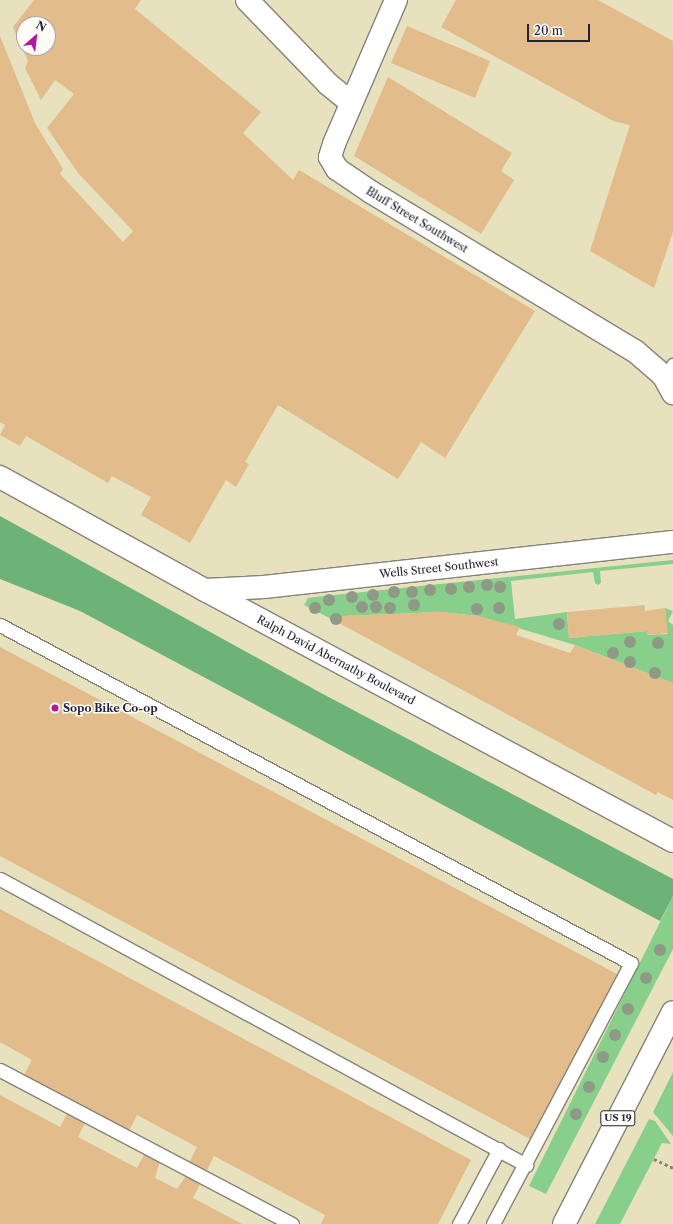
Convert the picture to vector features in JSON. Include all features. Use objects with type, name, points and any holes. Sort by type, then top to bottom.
[{"type":"street","points":[[247,0],[328,84],[350,102],[396,0]]},
{"type":"street","name":"Bluff Street Southwest","points":[[350,102],[330,157],[338,169],[371,192],[635,351],[671,381]]},
{"type":"street","name":"Ralph David Abernathy Boulevard","points":[[0,477],[205,590],[673,841]]},
{"type":"street","name":"Wells Street Southwest","points":[[205,590],[272,586],[673,542]]},
{"type":"street","name":"US 19","points":[[564,1224],[673,1012]]},
{"type":"lane","points":[[0,625],[631,963],[526,1165],[493,1224]]},
{"type":"lane","points":[[0,879],[526,1165]]},
{"type":"lane","points":[[0,1070],[292,1224]]},
{"type":"lane","points":[[459,1224],[499,1149]]},
{"type":"path","points":[[654,1159],[673,1168]]},
{"type":"green space","points":[[0,516],[321,693],[673,879],[673,896],[660,921],[80,611],[0,579]]},
{"type":"green space","points":[[673,560],[673,564],[600,571],[601,583],[598,585],[595,583],[593,572],[511,581],[515,619],[567,612],[569,638],[647,631],[648,635],[667,634],[665,608],[673,611],[668,621],[673,625],[673,683],[575,645],[478,616],[441,612],[344,616],[339,623],[304,605],[308,598],[315,597]]},
{"type":"green space","points":[[673,896],[673,949],[546,1194],[529,1186]]},
{"type":"green space","points":[[673,1072],[673,1136],[653,1112]]},
{"type":"green space","points":[[649,1119],[655,1121],[671,1144],[662,1143],[620,1224],[595,1224]]},
{"type":"building","points":[[34,0],[141,0],[135,9],[261,112],[243,133],[293,180],[299,170],[535,311],[445,458],[421,442],[398,479],[278,405],[245,462],[249,464],[236,487],[226,480],[190,543],[141,515],[151,497],[112,476],[108,483],[26,436],[20,446],[0,435],[5,425],[0,422],[0,36],[35,123],[63,169],[60,174],[123,242],[133,231],[78,173],[47,128],[74,94],[55,80],[41,100],[25,68],[28,61],[26,56],[56,56],[56,16],[22,16]]},
{"type":"building","points":[[456,0],[598,0],[673,41],[673,232],[654,288],[590,251],[630,125],[613,121],[441,27]]},
{"type":"building","points":[[16,23],[16,34],[13,27]]},
{"type":"building","points":[[407,26],[490,61],[475,98],[391,63]]},
{"type":"building","points":[[388,77],[512,153],[501,171],[514,180],[481,234],[354,156]]},
{"type":"building","points":[[645,605],[645,611],[665,608],[668,633],[647,635],[647,631],[569,638],[567,612]]},
{"type":"building","points":[[441,612],[478,616],[520,627],[516,635],[570,653],[575,645],[673,683],[673,800],[658,792],[656,795],[339,623],[343,616]]},
{"type":"building","points":[[0,647],[619,975],[532,1140],[0,856]]},
{"type":"building","points":[[0,909],[471,1160],[438,1224],[321,1224],[325,1215],[214,1156],[206,1172],[189,1163],[197,1147],[137,1115],[129,1131],[24,1075],[32,1060],[0,1042]]},
{"type":"building","points":[[0,1095],[60,1127],[69,1110],[87,1119],[78,1137],[137,1168],[146,1151],[161,1158],[155,1178],[177,1189],[188,1173],[202,1180],[193,1198],[242,1224],[0,1224]]},
{"type":"place","name":"Sopo Bike Co-op","points":[[55,708]]}]
